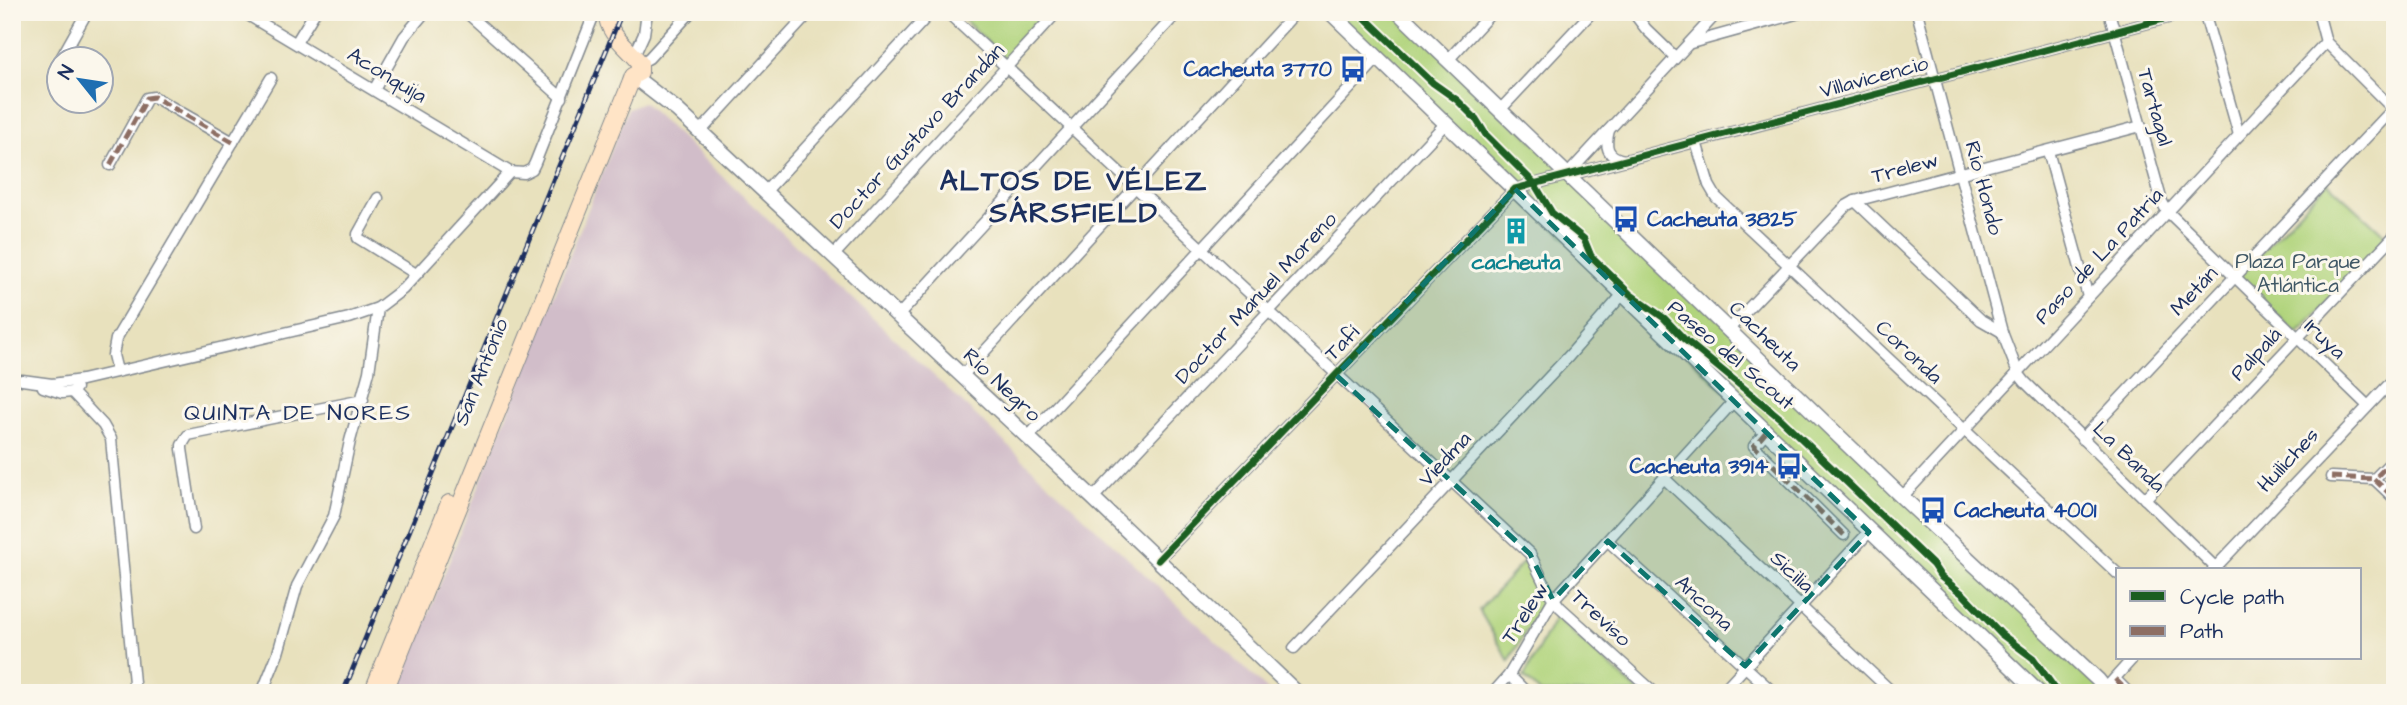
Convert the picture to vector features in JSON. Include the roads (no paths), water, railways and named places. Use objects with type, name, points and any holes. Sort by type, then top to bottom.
[{"type":"main road","points":[[595,12],[611,29],[635,65]]},
{"type":"main road","points":[[606,12],[611,29]]},
{"type":"main road","name":"San Antonio","points":[[372,693],[521,331],[635,65]]},
{"type":"main road","name":"San Antonio","points":[[384,693],[635,65]]},
{"type":"street","points":[[68,46],[87,12]]},
{"type":"street","name":"Aconquija","points":[[243,12],[510,172]]},
{"type":"street","points":[[296,43],[315,12]]},
{"type":"street","points":[[374,90],[404,37],[425,12]]},
{"type":"street","points":[[466,12],[562,98]]},
{"type":"street","points":[[17,379],[52,384],[82,380],[349,318],[378,308],[416,274],[510,172],[524,173],[532,169],[595,12]]},
{"type":"street","name":"San Antonio","points":[[635,65],[648,12]]},
{"type":"street","points":[[635,65],[649,58],[691,12]]},
{"type":"street","points":[[700,132],[810,12]]},
{"type":"street","points":[[765,192],[931,12]]},
{"type":"street","name":"Treviso","points":[[947,12],[1530,554],[1553,600],[1654,693]]},
{"type":"street","name":"Doctor Gustavo Brandán","points":[[833,256],[1057,12]]},
{"type":"street","points":[[898,316],[1178,12]]},
{"type":"street","points":[[962,376],[1296,12]]},
{"type":"street","points":[[1330,12],[2039,693]]},
{"type":"street","name":"Cacheuta","points":[[1398,12],[1902,497],[2106,688]]},
{"type":"street","points":[[1448,60],[1492,12]]},
{"type":"street","points":[[1500,110],[1592,12]]},
{"type":"street","points":[[1633,12],[1675,57]]},
{"type":"street","points":[[1515,189],[1567,175],[1718,12]]},
{"type":"street","points":[[1688,44],[1803,12]]},
{"type":"street","name":"Río Hondo","points":[[1917,12],[2002,332],[2018,373]]},
{"type":"street","name":"Tartagal","points":[[2109,12],[2166,212]]},
{"type":"street","name":"Villavicencio","points":[[1567,175],[2190,12]]},
{"type":"street","points":[[2204,12],[2239,135]]},
{"type":"street","points":[[2318,12],[2326,42],[2394,110]]},
{"type":"street","name":"Paso de La Patria","points":[[1902,497],[2326,42]]},
{"type":"street","points":[[1028,437],[1378,58]]},
{"type":"street","name":"Río Negro","points":[[635,65],[700,132],[1093,498],[1297,693]]},
{"type":"street","points":[[117,371],[113,355],[116,339],[271,78]]},
{"type":"street","points":[[110,164],[150,97],[233,142]]},
{"type":"street","name":"Metán","points":[[2082,439],[2394,110]]},
{"type":"street","name":"Doctor Manuel Moreno","points":[[1093,498],[1446,123]]},
{"type":"street","name":"Trelew","points":[[1728,330],[1846,206],[1855,201],[2141,126]]},
{"type":"street","points":[[1610,128],[1606,147],[1609,154],[1616,159],[1625,160]]},
{"type":"street","name":"Coronda","points":[[1696,142],[1709,185],[1716,197],[2116,572]]},
{"type":"street","points":[[2048,151],[2088,297]]},
{"type":"street","name":"Tafí","points":[[1158,560],[1515,189]]},
{"type":"street","points":[[378,198],[358,238],[416,274]]},
{"type":"street","points":[[1855,201],[1981,320],[2002,332]]},
{"type":"street","name":"Iruya","points":[[2166,212],[2368,406]]},
{"type":"street","name":"Palpalá","points":[[2145,499],[2395,234]]},
{"type":"street","name":"Viedma","points":[[1294,648],[1569,356],[1622,295]]},
{"type":"street","points":[[262,693],[278,653],[297,586],[334,516],[369,372],[378,308]]},
{"type":"street","name":"La Banda","points":[[2018,373],[2214,568]]},
{"type":"street","name":"Huiliches","points":[[2216,568],[2395,378]]},
{"type":"street","points":[[17,379],[62,393],[72,392],[82,380]]},
{"type":"street","points":[[72,392],[103,425],[111,439],[135,693]]},
{"type":"street","points":[[194,529],[182,449],[188,436],[192,433],[363,400]]},
{"type":"street","name":"Trelew","points":[[1493,693],[1509,675],[1553,600],[1734,401]]},
{"type":"street","points":[[1766,432],[1754,446],[1844,535]]},
{"type":"street","points":[[2374,479],[2395,458]]},
{"type":"street","points":[[2331,477],[2374,479],[2395,499]]},
{"type":"street","name":"Sicilia","points":[[1665,479],[1893,693]]},
{"type":"street","points":[[1721,693],[1869,532]]},
{"type":"street","name":"Ancona","points":[[1608,541],[1774,693]]},
{"type":"street","points":[[2129,693],[2106,688],[2131,660]]},
{"type":"street","points":[[1509,675],[1527,693]]},
{"type":"railway","points":[[343,693],[622,12]]},
{"type":"place","name":"Cacheuta 3770","points":[[1353,69]]},
{"type":"place","name":"Cacheuta 3825","points":[[1626,219]]},
{"type":"place","name":"cacheuta","points":[[1516,231]]},
{"type":"place","name":"Cacheuta 3914","points":[[1789,466]]},
{"type":"place","name":"Cacheuta 4001","points":[[1933,510]]},
{"type":"district","name":"ALTOS DE VÉLEZ SÁRSFIELD","points":[[1074,197]]},
{"type":"district","name":"QUINTA DE NORES","points":[[298,413]]},
{"type":"park label","name":"Plaza Parque Atlántica","points":[[2298,273]]}]
